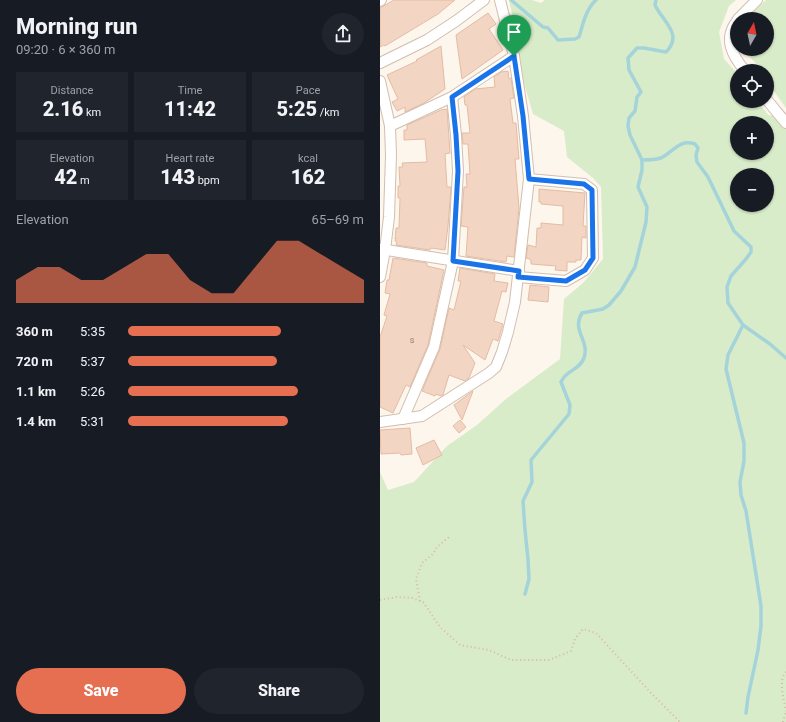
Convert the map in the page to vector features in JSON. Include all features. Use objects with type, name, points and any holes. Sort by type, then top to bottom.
[{"type":"street","points":[[380,63],[427,40],[484,0]]},
{"type":"street","points":[[380,422],[422,416],[489,373],[496,367],[508,332],[515,302],[519,274],[529,179],[523,116],[514,56],[500,0]]},
{"type":"street","points":[[746,12],[757,0]]},
{"type":"street","points":[[390,126],[452,97],[514,56]]},
{"type":"street","points":[[380,81],[390,126],[391,155],[390,184],[380,277]]},
{"type":"street","points":[[403,419],[434,347],[453,261],[458,171],[452,97]]},
{"type":"street","points":[[773,108],[786,124]]},
{"type":"street","points":[[382,250],[566,281],[585,270],[593,258],[592,190],[584,184],[529,179]]},
{"type":"path","points":[[420,601],[416,576],[422,564],[433,554],[437,546],[449,537]]},
{"type":"path","points":[[380,600],[397,597],[412,598],[423,602],[440,627],[460,645],[489,650],[511,660],[549,660],[571,651],[575,639],[583,629],[596,633],[680,722]]},
{"type":"path","points":[[783,722],[786,711],[782,690],[784,674],[786,672]]},
{"type":"green space","points":[[509,0],[532,0],[541,3],[545,0],[736,0],[729,6],[719,32],[724,59],[730,65],[730,108],[763,108],[768,115],[786,117],[786,722],[380,722],[380,472],[388,490],[414,482],[447,446],[477,425],[506,399],[560,359],[564,299],[583,283],[603,259],[601,187],[593,178],[567,157],[564,131],[533,114],[524,83]]},
{"type":"green space","points":[[766,0],[786,0],[786,108],[774,91],[774,64],[757,64],[748,56],[774,56],[774,12],[753,12]]},
{"type":"building","points":[[394,0],[455,0],[438,14],[385,46],[380,47],[380,8]]},
{"type":"building","points":[[488,13],[496,24],[489,29],[503,50],[462,79],[456,35]]},
{"type":"building","points":[[441,46],[445,89],[424,103],[405,112],[405,107],[397,111],[392,102],[398,99],[387,75],[417,61],[416,60]]},
{"type":"building","points":[[508,71],[509,79],[511,78],[514,98],[510,99],[513,123],[516,123],[519,159],[515,159],[519,208],[514,257],[507,256],[506,262],[466,256],[468,227],[461,226],[464,187],[467,187],[466,174],[470,174],[468,144],[463,144],[462,133],[470,133],[467,105],[465,105],[464,97],[475,89],[495,87],[494,77],[501,72]]},
{"type":"building","points":[[447,109],[450,153],[445,154],[447,187],[451,187],[445,250],[431,248],[430,250],[396,245],[396,228],[399,228],[399,167],[403,167],[402,163],[427,162],[425,139],[404,140],[404,130],[407,130],[407,125],[441,110]]},
{"type":"building","points":[[539,189],[585,193],[583,226],[586,226],[586,238],[582,237],[581,260],[576,260],[576,262],[567,262],[567,271],[555,270],[556,266],[531,264],[531,260],[526,258],[528,245],[536,247],[537,228],[541,228],[541,223],[563,225],[563,206],[541,204],[541,202],[539,202]]},
{"type":"building","points":[[393,258],[427,263],[427,266],[444,270],[428,345],[410,387],[406,385],[393,413],[380,407],[380,337],[387,316],[384,315],[390,294],[385,293]]},
{"type":"building","points":[[460,268],[495,274],[494,281],[508,283],[506,292],[502,291],[494,321],[503,324],[498,341],[493,339],[485,360],[463,345],[475,363],[469,378],[465,381],[449,375],[443,395],[441,396],[436,394],[435,396],[422,391],[440,349],[449,308],[454,310],[461,281],[458,281]]},
{"type":"building","points":[[530,285],[549,287],[548,302],[528,300]]},
{"type":"building","points":[[473,391],[462,420],[454,405]]},
{"type":"building","points":[[460,420],[466,427],[459,433],[453,426]]},
{"type":"building","points":[[410,428],[412,454],[381,454],[380,430]]},
{"type":"building","points":[[434,440],[442,455],[423,465],[416,448]]},
{"type":"waterway","points":[[511,0],[543,27],[548,28],[558,40],[575,39],[579,37],[587,12],[596,0]]},
{"type":"waterway","points":[[525,594],[529,579],[523,501],[532,482],[531,460],[569,414],[570,405],[561,382],[566,375],[582,362],[584,358],[585,346],[579,330],[579,319],[582,313],[603,309],[609,305],[621,291],[635,267],[646,222],[647,207],[638,187],[642,170],[642,160],[630,135],[628,126],[629,118],[635,111],[637,97],[641,92],[629,70],[628,58],[637,48],[666,52],[671,45],[673,39],[672,33],[655,5],[656,0]]},
{"type":"waterway","points":[[642,160],[654,160],[661,158],[677,146],[685,143],[695,144],[698,148],[696,155],[697,162],[708,177],[734,231],[751,247],[751,252],[731,276],[727,287],[728,303],[743,325],[770,344],[786,358]]},
{"type":"waterway","points":[[743,325],[728,355],[726,369],[744,443],[744,461],[740,482],[741,495],[746,511],[761,606],[761,626],[758,650],[746,713]]},
{"type":"route","points":[[514,56],[523,116],[529,179],[584,184],[592,190],[593,258],[585,270],[566,281],[518,277],[519,271],[453,261],[458,171],[452,97],[514,56]]}]
